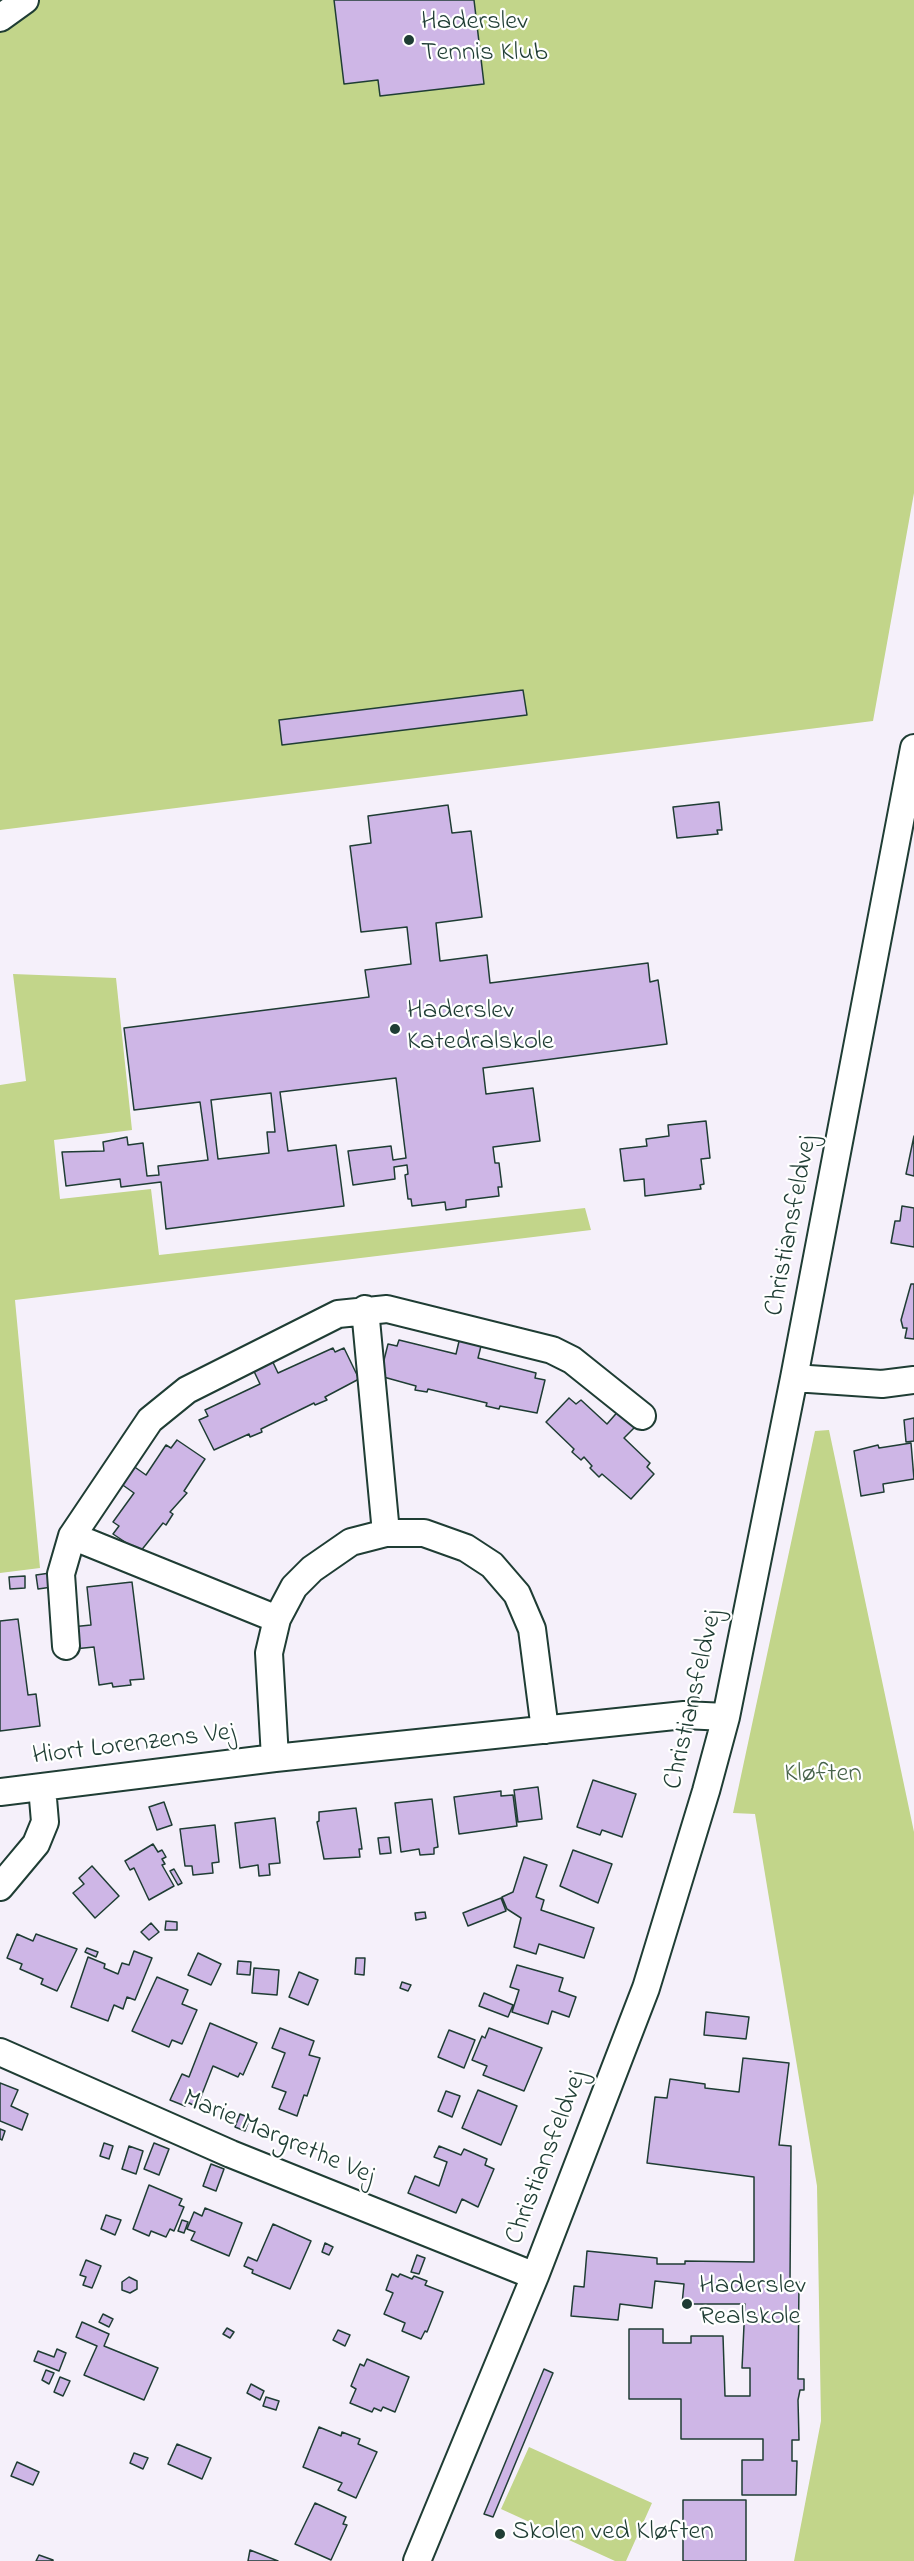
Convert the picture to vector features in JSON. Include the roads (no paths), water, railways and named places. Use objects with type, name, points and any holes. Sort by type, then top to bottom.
[{"type":"street","points":[[0,18],[25,0]]},
{"type":"street","name":"Christiansfeldvej","points":[[417,2561],[535,2276],[646,1988],[706,1791],[726,1717],[908,817],[914,748]]},
{"type":"street","points":[[365,1309],[386,1533]]},
{"type":"street","points":[[66,1646],[61,1574],[72,1536],[150,1420],[187,1390],[338,1314],[365,1309],[387,1309],[552,1350],[572,1360],[642,1416]]},
{"type":"street","points":[[794,1378],[882,1384],[914,1380]]},
{"type":"street","name":"Hiort Lorenzens Vej","points":[[275,1758],[269,1653],[277,1619],[294,1587],[312,1569],[351,1542],[386,1533],[424,1533],[466,1548],[492,1565],[517,1594],[532,1629],[545,1730]]},
{"type":"street","points":[[72,1536],[277,1619]]},
{"type":"street","name":"Hiort Lorenzens Vej","points":[[0,1792],[275,1758],[684,1715],[726,1717]]},
{"type":"street","points":[[0,1887],[36,1844],[45,1822],[42,1788]]},
{"type":"street","name":"Marie Margrethe Vej","points":[[0,2052],[231,2154],[535,2276]]},
{"type":"place","name":"Haderslev Tennis Klub","points":[[409,40]]},
{"type":"place","name":"Haderslev Katedralskole","points":[[395,1029]]},
{"type":"place","name":"Haderslev Realskole","points":[[687,2304]]},
{"type":"place","name":"Skolen ved Kløften","points":[[500,2534]]},
{"type":"park label","name":"Kløften","points":[[823,1776]]}]
